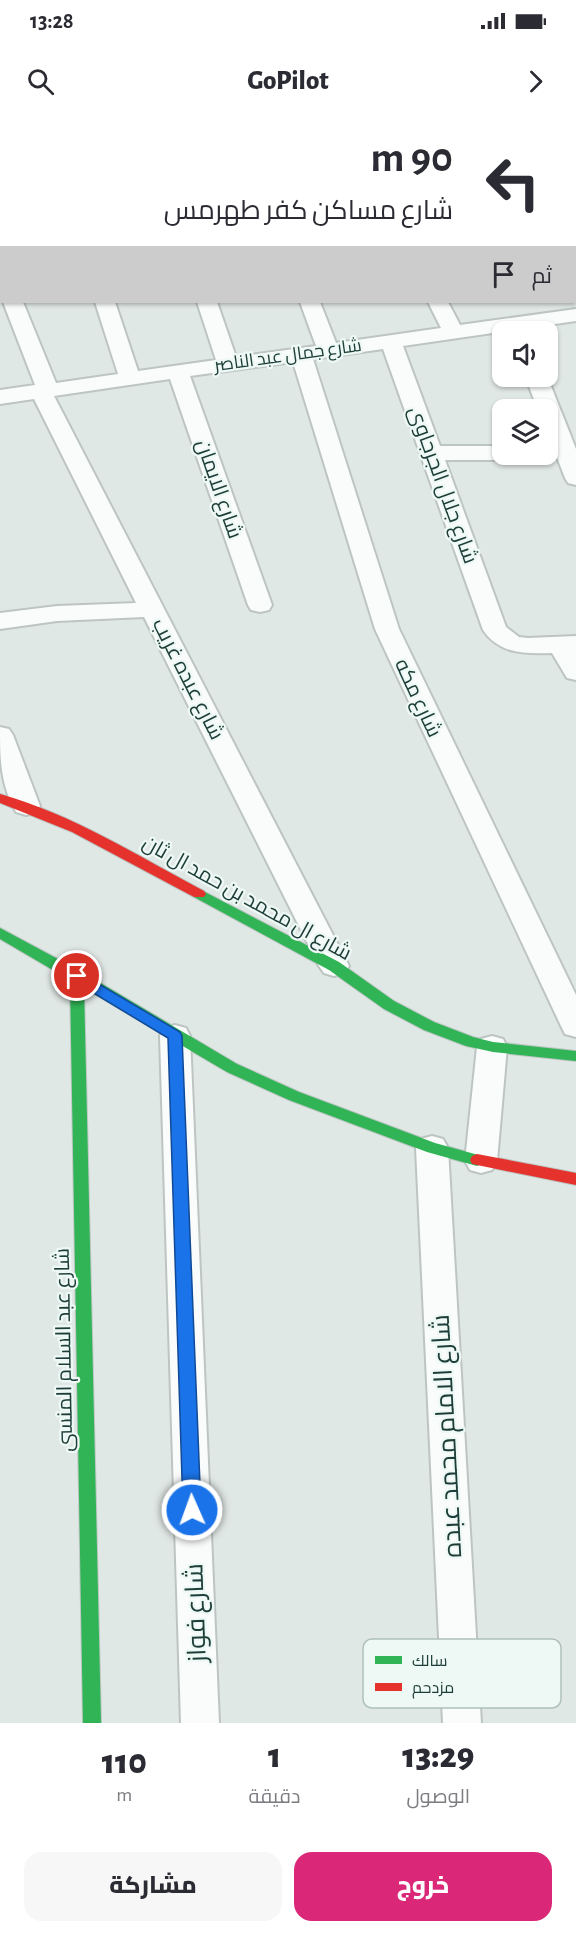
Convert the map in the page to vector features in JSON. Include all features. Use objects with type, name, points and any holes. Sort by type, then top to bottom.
[{"type":"street","name":"شارع عبده غريب","points":[[13,303],[44,391],[334,966]]},
{"type":"street","points":[[105,303],[130,378]]},
{"type":"street","points":[[207,303],[228,364]]},
{"type":"street","points":[[310,303],[328,350]]},
{"type":"street","points":[[438,303],[453,332]]},
{"type":"street","name":"شارع جمال عبد الناصر","points":[[537,321],[566,311]]},
{"type":"street","name":"شارع جمال عبد الناصر","points":[[0,397],[453,332],[492,330]]},
{"type":"street","name":"شارع جلال الجرجاوى","points":[[391,341],[495,630],[511,643],[528,646],[568,645]]},
{"type":"street","name":"شارع مكه","points":[[302,354],[387,629],[576,1026]]},
{"type":"street","name":"شارع الايمان","points":[[178,372],[260,605]]},
{"type":"street","points":[[540,387],[564,453],[576,478]]},
{"type":"street","points":[[432,453],[492,453]]},
{"type":"street","points":[[0,621],[89,610],[153,610]]},
{"type":"street","points":[[568,645],[576,672]]},
{"type":"street","points":[[0,735],[26,806]]},
{"type":"street","name":"شارع ال محمد بن حمد ال ثان","points":[[0,798],[26,806],[64,823],[334,966],[374,996],[435,1028],[492,1047],[576,1056]]},
{"type":"street","points":[[0,933],[232,1068],[294,1096],[432,1148],[481,1161],[576,1179]]},
{"type":"street","name":"شارع عبد السلام المنسى","points":[[77,976],[92,1723]]},
{"type":"street","name":"شارع فواز","points":[[175,1036],[200,1723]]},
{"type":"street","points":[[481,1161],[492,1047]]},
{"type":"street","name":"شارع الامام محمد عبده","points":[[432,1148],[458,1639]]},
{"type":"street","name":"شارع الامام محمد عبده","points":[[461,1708],[462,1723]]},
{"type":"traffic: fast","points":[[199,894],[334,966],[389,1005],[429,1026],[471,1042],[493,1047],[576,1056]]},
{"type":"traffic: fast","points":[[0,933],[232,1068],[294,1096],[432,1148],[477,1160]]},
{"type":"traffic: fast","points":[[77,976],[92,1723]]},
{"type":"traffic: jam","points":[[0,798],[77,829],[199,894]]},
{"type":"traffic: jam","points":[[477,1160],[576,1179]]},
{"type":"route","points":[[77,976],[175,1036],[192,1510]]}]
